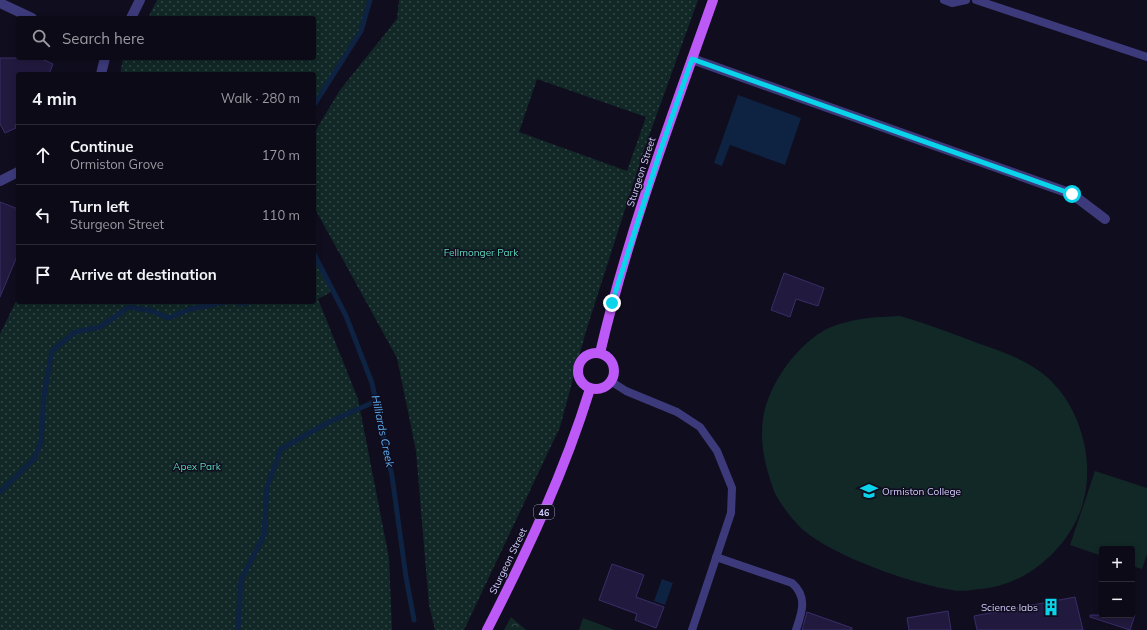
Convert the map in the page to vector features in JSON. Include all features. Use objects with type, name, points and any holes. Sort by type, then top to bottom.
[{"type":"main road","name":"Sturgeon Street","points":[[600,353],[612,303],[652,175],[714,0]]},
{"type":"main road","points":[[600,353],[606,355],[613,364],[614,376],[612,382],[602,389],[590,389],[580,381],[578,369],[579,364],[588,355],[600,353]]},
{"type":"main road","name":"Sturgeon Street","points":[[487,630],[544,512],[564,465],[590,389]]},
{"type":"street","points":[[132,16],[140,0]]},
{"type":"street","points":[[0,3],[28,16]]},
{"type":"street","points":[[692,59],[1072,194],[1104,219]]},
{"type":"street","points":[[101,72],[104,60]]},
{"type":"street","points":[[0,181],[16,173]]},
{"type":"lane","points":[[944,0],[952,3],[963,0]]},
{"type":"lane","points":[[976,0],[1147,58]]},
{"type":"lane","points":[[612,382],[626,391],[677,412],[700,427],[717,451],[732,488],[731,513],[692,630]]},
{"type":"lane","points":[[716,557],[792,583],[798,588],[802,599],[803,610],[796,630]]},
{"type":"green space","points":[[157,0],[370,0],[361,31],[316,102],[316,72],[120,72],[123,60],[316,60],[316,16],[149,16]]},
{"type":"green space","name":"Fellmonger Park","points":[[399,0],[698,0],[645,147],[586,331],[560,427],[464,630],[435,630],[429,605],[416,451],[397,358],[316,211],[316,130],[340,90],[397,19]],"holes":[[[537,79],[646,117],[627,171],[519,132]]]},
{"type":"green space","name":"Apex Park","points":[[316,258],[333,291],[318,299],[358,399],[389,558],[392,630],[0,630],[0,334],[16,301],[16,304],[316,304]]},
{"type":"green space","points":[[900,316],[998,350],[1033,367],[1048,378],[1060,391],[1070,406],[1078,423],[1084,440],[1087,459],[1085,495],[1080,512],[1064,541],[1053,554],[1040,565],[1012,581],[996,587],[955,591],[915,582],[872,567],[850,558],[813,538],[794,520],[775,493],[764,457],[762,427],[766,406],[771,392],[786,366],[796,353],[807,343],[831,327],[856,320]]},
{"type":"green space","points":[[1095,471],[1147,488],[1147,554],[1142,569],[1135,567],[1135,546],[1099,546],[1099,555],[1070,545]]},
{"type":"green space","points":[[511,617],[526,630],[504,630]]},
{"type":"green space","points":[[583,618],[615,630],[579,630]]},
{"type":"water","points":[[738,95],[801,118],[785,165],[730,145],[722,166],[714,163]]},
{"type":"water","points":[[662,579],[673,583],[665,605],[654,601]]},
{"type":"building","points":[[0,58],[16,58],[16,60],[44,60],[53,64],[50,72],[16,72],[16,128],[5,133],[0,124]]},
{"type":"building","points":[[0,202],[16,208],[16,259],[0,297]]},
{"type":"building","points":[[784,273],[824,288],[818,306],[796,299],[790,317],[771,310]]},
{"type":"building","points":[[612,564],[644,575],[636,597],[664,607],[656,628],[635,620],[637,614],[599,600]]},
{"type":"building","name":"Science labs","points":[[1075,597],[1083,630],[977,630],[974,616]]},
{"type":"building","points":[[948,611],[951,630],[909,630],[907,618]]},
{"type":"building","points":[[807,612],[852,628],[852,630],[802,630]]},
{"type":"building","points":[[1090,615],[1099,615],[1099,618],[1134,618],[1130,630],[1090,617]]},
{"type":"waterway","name":"Hilliards Creek","points":[[316,102],[361,31],[370,0]]},
{"type":"waterway","name":"Hilliards Creek","points":[[316,258],[346,316],[372,383],[392,476],[406,577],[414,620]]},
{"type":"waterway","points":[[0,492],[34,459],[41,442],[44,395],[52,351],[75,332],[100,327],[129,307],[152,311],[169,318],[187,310],[216,304]]},
{"type":"waterway","points":[[238,630],[241,580],[264,535],[267,487],[281,449],[329,422],[376,401]]},
{"type":"place","name":"Ormiston College","points":[[869,491]]},
{"type":"place","name":"Science labs","points":[[1051,607]]},
{"type":"route","points":[[612,303],[660,152],[692,59],[1072,194]]}]
